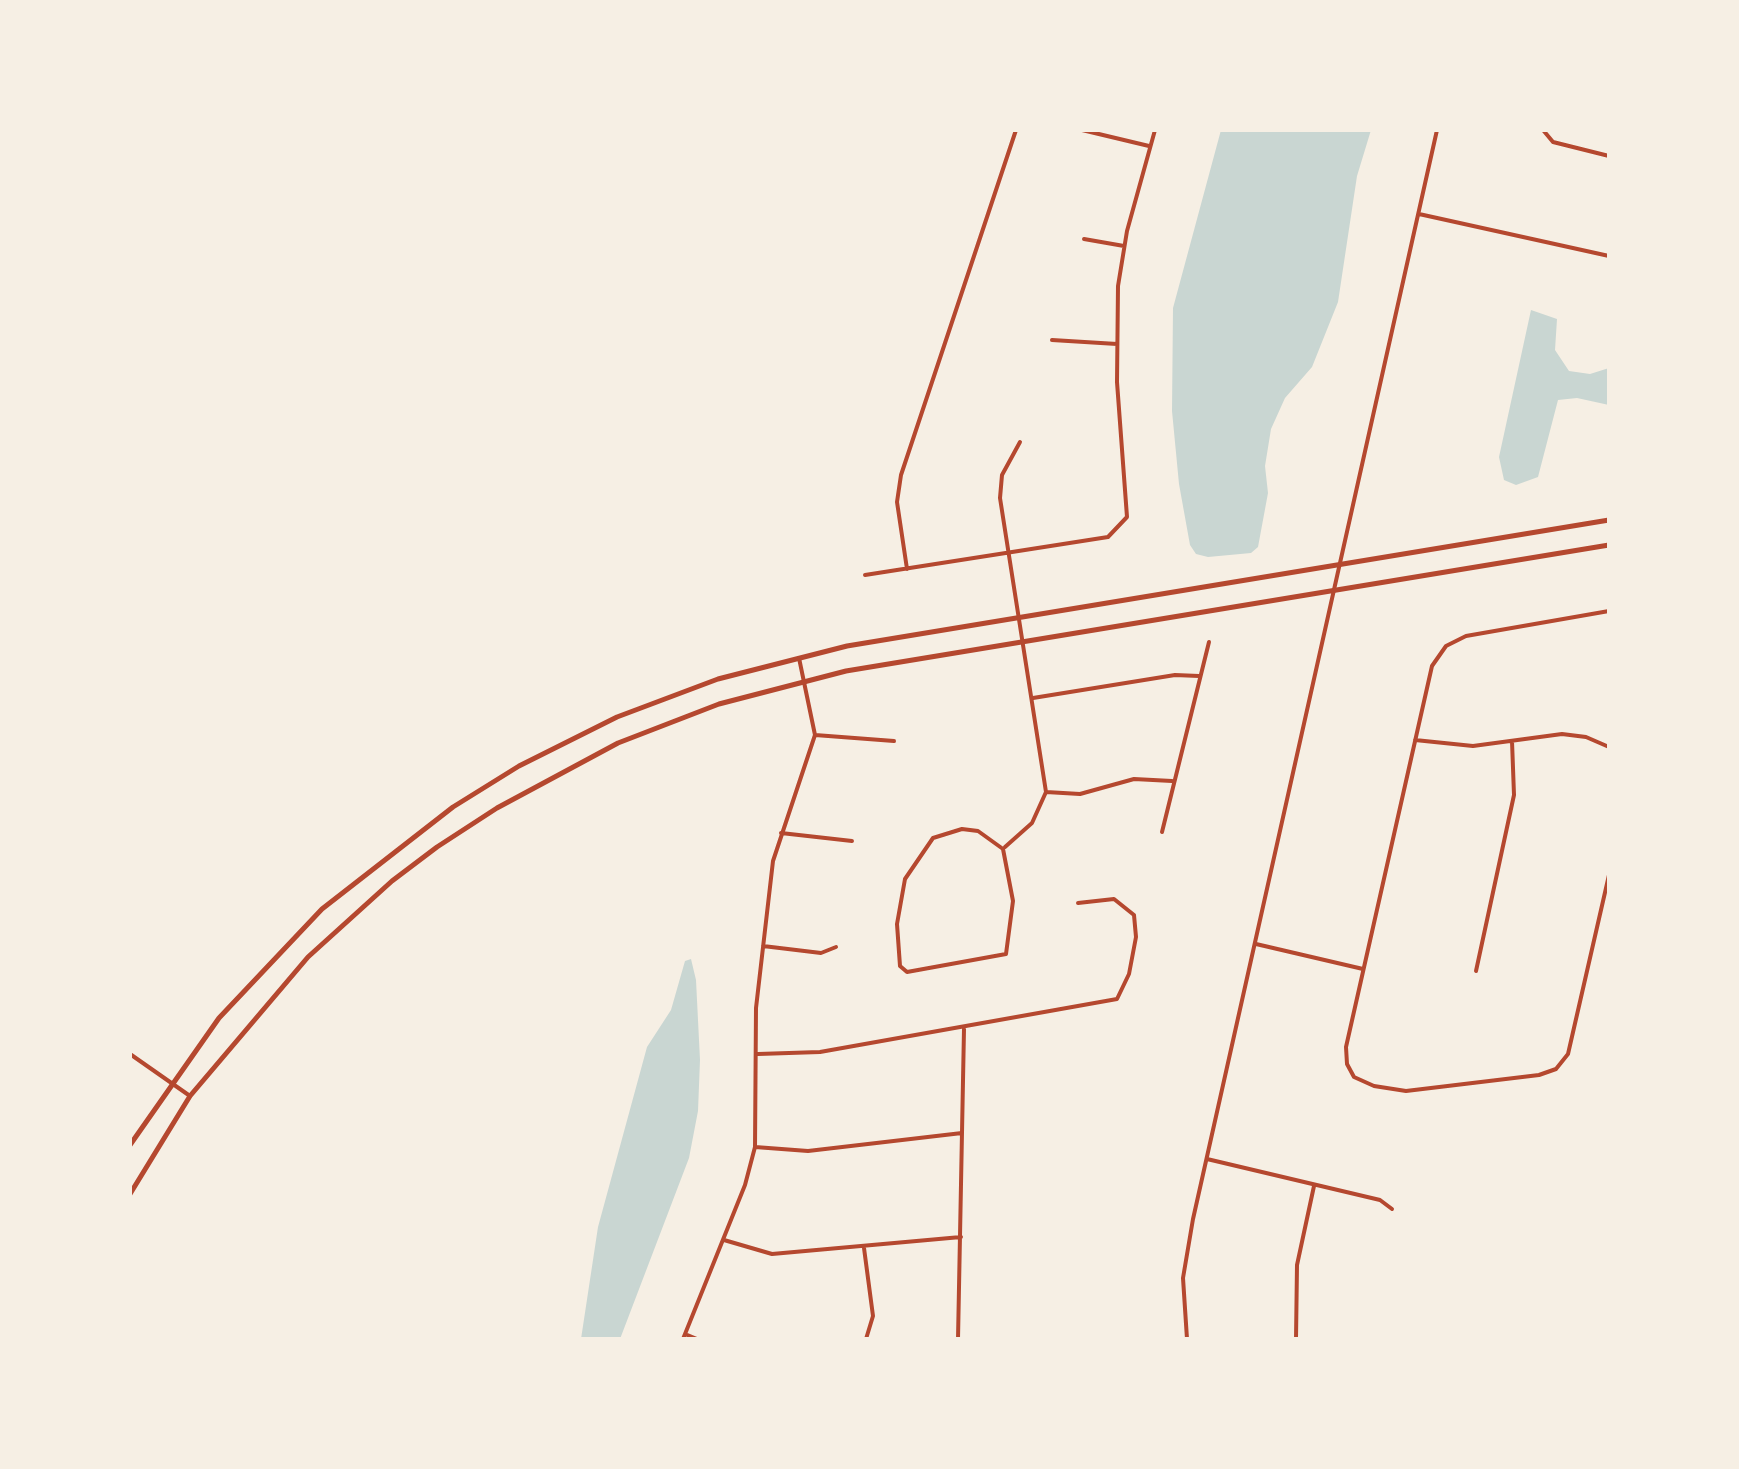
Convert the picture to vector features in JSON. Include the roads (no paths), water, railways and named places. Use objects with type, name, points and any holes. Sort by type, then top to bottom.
[{"type":"main road","points":[[130,1145],[171,1081],[239,995],[322,909],[453,807],[520,766],[618,718],[718,679],[799,657],[1609,520]]},
{"type":"main road","points":[[130,1194],[190,1096],[308,957],[392,881],[452,838],[546,779],[618,744],[719,704],[805,680],[1609,545]]},
{"type":"street","points":[[908,568],[897,502],[900,475],[1016,130]]},
{"type":"street","points":[[1083,130],[1149,146]]},
{"type":"street","points":[[865,575],[1108,536],[1127,517],[1119,412],[1118,296],[1124,246],[1155,130]]},
{"type":"street","points":[[1186,1339],[1183,1278],[1207,1159],[1437,130]]},
{"type":"street","points":[[1544,131],[1553,142],[1609,156]]},
{"type":"street","points":[[1419,214],[1609,256]]},
{"type":"street","points":[[1084,239],[1124,246]]},
{"type":"street","points":[[1052,340],[1117,344]]},
{"type":"street","points":[[1003,849],[1032,823],[1046,792],[1000,487],[1020,442]]},
{"type":"street","points":[[1609,612],[1466,636],[1446,646],[1432,666],[1345,1056],[1358,1080],[1406,1091],[1539,1076],[1564,1061],[1609,875]]},
{"type":"street","points":[[1162,832],[1209,642]]},
{"type":"street","points":[[697,1339],[684,1336],[724,1240],[756,1146],[756,1054],[763,946],[780,833],[815,735],[799,657]]},
{"type":"street","points":[[1033,698],[1174,675],[1200,676]]},
{"type":"street","points":[[1415,740],[1473,746],[1562,734],[1586,737],[1609,747]]},
{"type":"street","points":[[815,735],[894,741]]},
{"type":"street","points":[[1476,972],[1514,794],[1512,741]]},
{"type":"street","points":[[1046,792],[1080,794],[1134,779],[1172,780]]},
{"type":"street","points":[[962,829],[982,833],[1003,849],[1013,901],[1006,954],[907,972],[900,966],[899,899],[916,857],[941,833],[962,829]]},
{"type":"street","points":[[780,833],[852,840]]},
{"type":"street","points":[[756,1054],[820,1052],[964,1029],[1117,998],[1129,974],[1136,937],[1134,915],[1114,900],[1078,903]]},
{"type":"street","points":[[1254,943],[1363,968]]},
{"type":"street","points":[[763,946],[820,953],[836,947]]},
{"type":"street","points":[[958,1339],[964,1029]]},
{"type":"street","points":[[130,1054],[190,1096]]},
{"type":"street","points":[[756,1146],[808,1151],[962,1133]]},
{"type":"street","points":[[1207,1159],[1380,1200],[1392,1209]]},
{"type":"street","points":[[1296,1339],[1297,1266],[1315,1184]]},
{"type":"street","points":[[724,1240],[772,1254],[961,1237]]},
{"type":"street","points":[[864,1248],[873,1308],[866,1339]]}]
